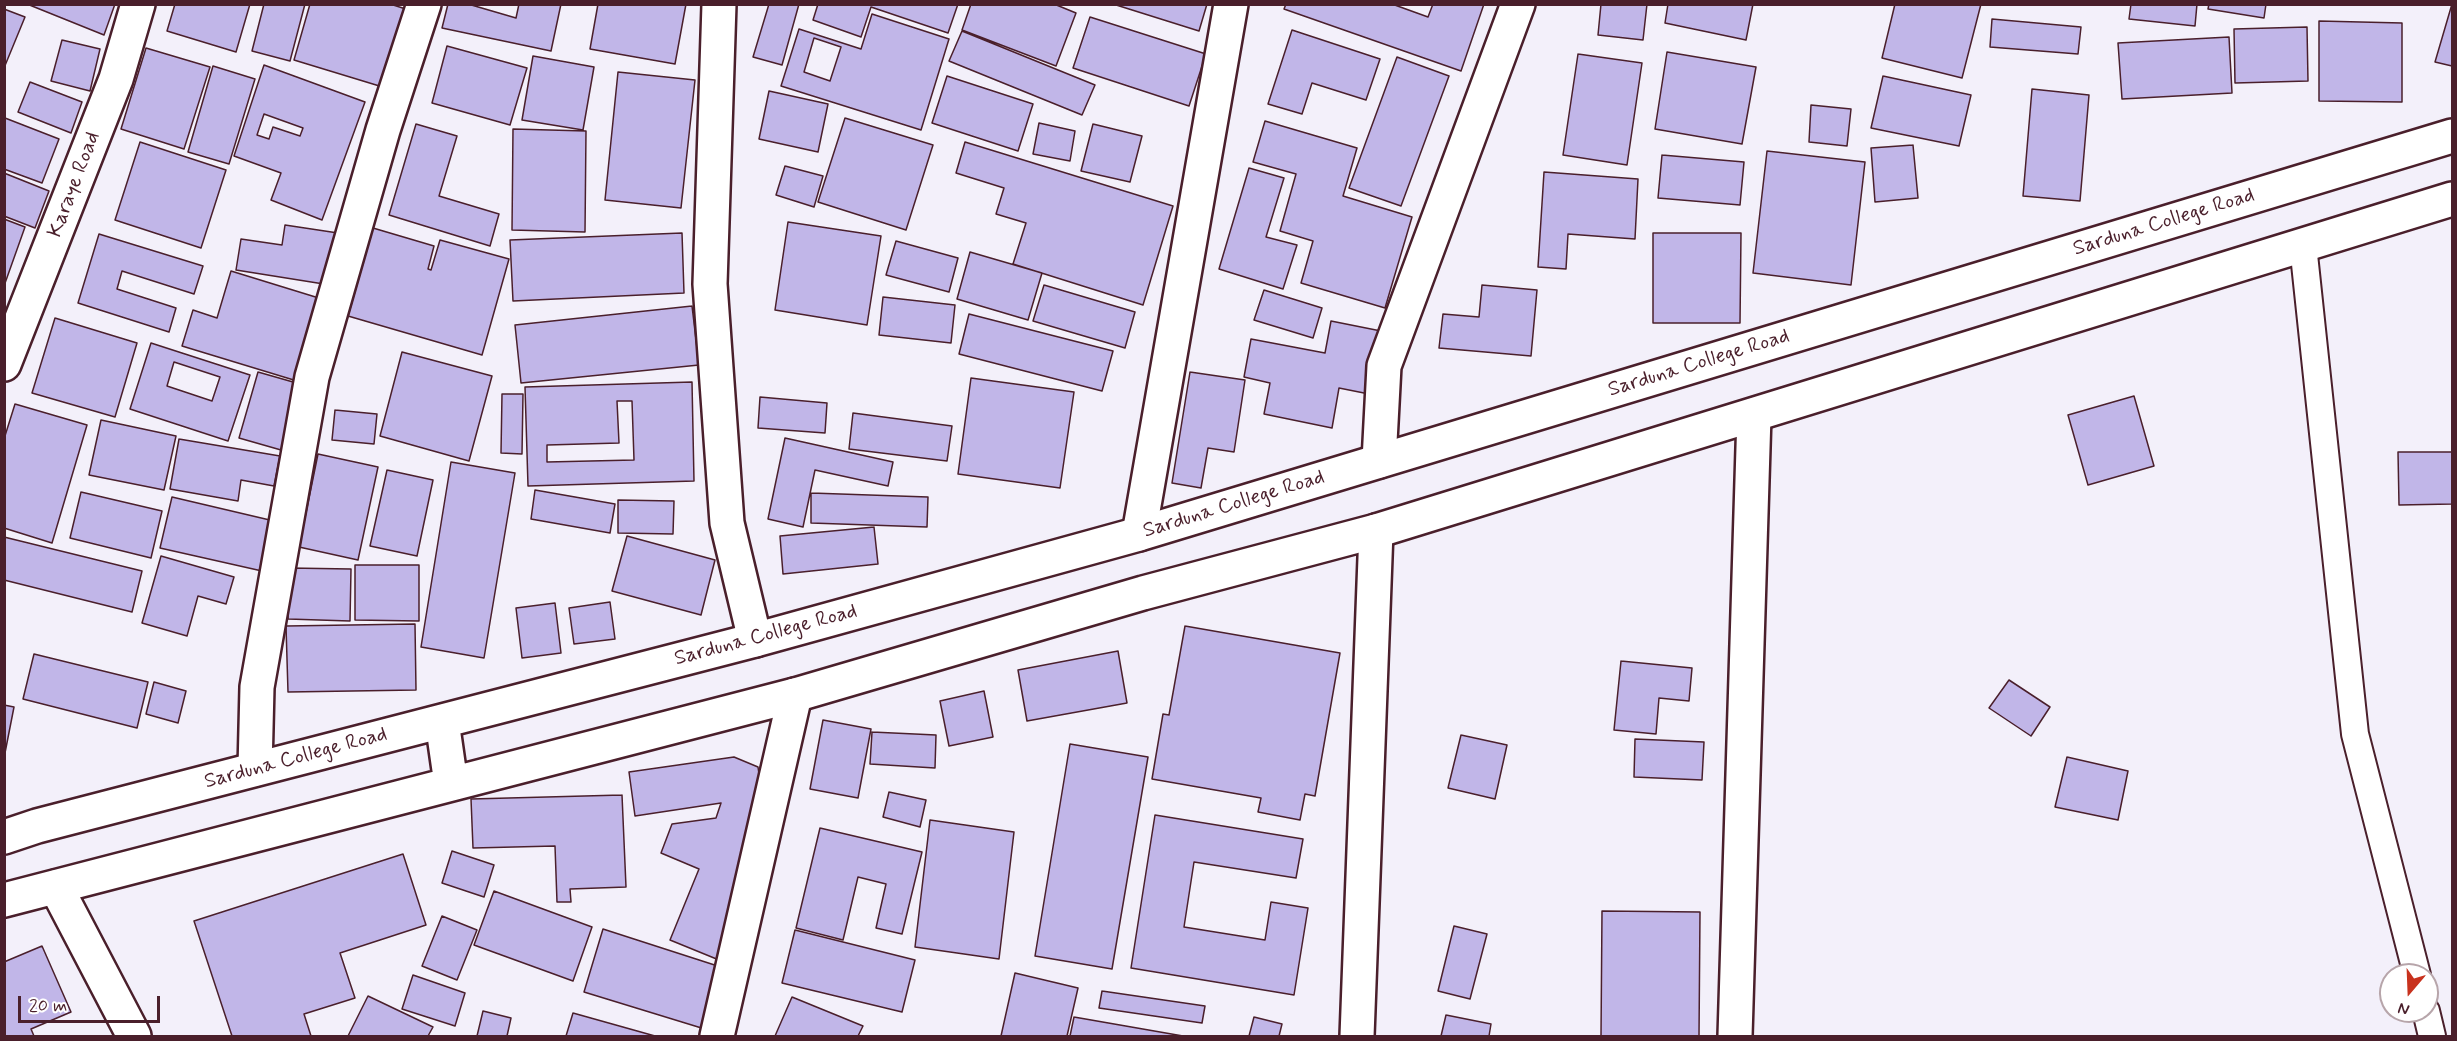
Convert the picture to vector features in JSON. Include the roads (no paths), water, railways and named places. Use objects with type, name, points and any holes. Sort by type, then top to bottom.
[{"type":"street","name":"Karaye Road","points":[[4,364],[116,79],[138,4]]},
{"type":"street","points":[[255,769],[257,687],[312,377],[383,130],[424,4]]},
{"type":"street","points":[[718,4],[710,284],[727,523],[755,640]]},
{"type":"street","points":[[1139,534],[1231,4]]},
{"type":"street","points":[[1379,461],[1384,366],[1518,4]]},
{"type":"street","name":"Sarduna College Road","points":[[4,837],[37,826],[755,640],[1139,534],[2452,136]]},
{"type":"street","points":[[4,900],[795,695],[1143,593],[1376,531],[2452,199]]},
{"type":"street","points":[[1735,1036],[1754,415]]},
{"type":"street","points":[[1357,1036],[1376,531]]},
{"type":"street","points":[[717,1036],[795,695]]},
{"type":"street","points":[[442,721],[451,784]]},
{"type":"street","points":[[56,887],[134,1036]]},
{"type":"lane","points":[[2303,245],[2355,734],[2414,963]]}]
